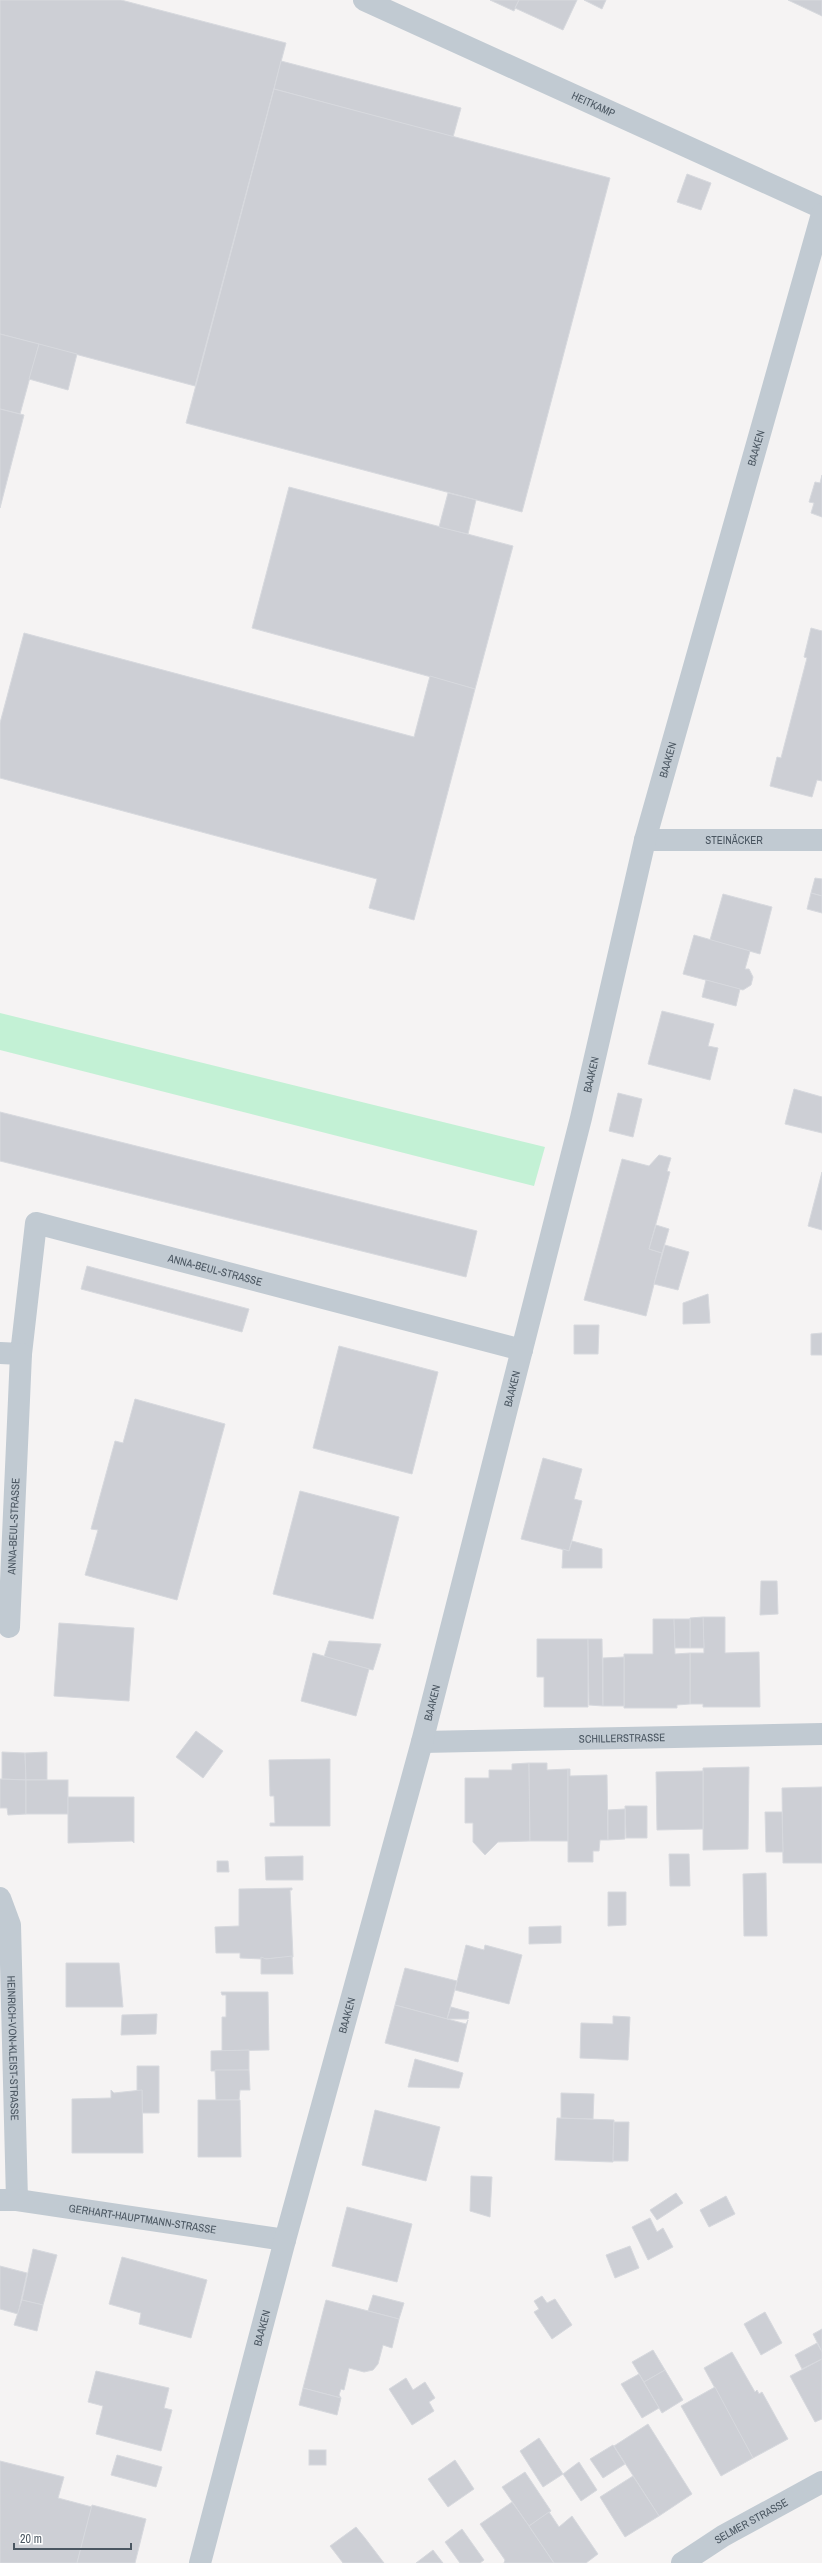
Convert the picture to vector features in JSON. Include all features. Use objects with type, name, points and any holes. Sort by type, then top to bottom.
[{"type":"street","name":"HEITKAMP","points":[[364,0],[822,208]]},
{"type":"street","name":"BAAKEN","points":[[200,2563],[285,2240],[422,1742],[581,1118],[645,840],[822,214]]},
{"type":"street","name":"STEINÄCKER","points":[[645,840],[822,840]]},
{"type":"street","name":"ANNA-BEUL-STRASSE","points":[[8,1627],[21,1354],[36,1223],[522,1350]]},
{"type":"street","points":[[0,1353],[21,1354]]},
{"type":"street","name":"SCHILLERSTRASSE","points":[[422,1742],[822,1734]]},
{"type":"street","name":"HEINRICH-VON-KLEIST-STRASSE","points":[[0,1898],[10,1925],[9,2200]]},
{"type":"street","name":"GERHART-HAUPTMANN-STRASSE","points":[[9,2200],[285,2240]]},
{"type":"street","name":"SELMER STRASSE","points":[[682,2563],[723,2536],[822,2482]]},
{"type":"green space","points":[[0,1013],[545,1147],[534,1186],[0,1050]]},
{"type":"building","points":[[0,0],[121,0],[286,43],[195,386],[0,334]]},
{"type":"building","points":[[490,0],[519,0],[514,11]]},
{"type":"building","points":[[519,0],[577,0],[563,30],[515,8]]},
{"type":"building","points":[[584,0],[606,0],[602,9]]},
{"type":"building","points":[[788,0],[822,0],[822,16]]},
{"type":"building","points":[[281,61],[461,108],[453,137],[274,89]]},
{"type":"building","points":[[274,89],[610,178],[522,512],[186,423]]},
{"type":"building","points":[[687,174],[711,183],[701,210],[677,202]]},
{"type":"building","points":[[0,334],[39,344],[20,414],[0,409]]},
{"type":"building","points":[[39,344],[77,354],[68,390],[29,379]]},
{"type":"building","points":[[0,409],[24,415],[0,508]]},
{"type":"building","points":[[822,475],[822,517],[811,513],[814,503],[809,502],[815,482],[820,483]]},
{"type":"building","points":[[289,487],[513,546],[475,689],[252,628]]},
{"type":"building","points":[[448,493],[476,500],[468,534],[439,527]]},
{"type":"building","points":[[811,628],[822,631],[822,781],[817,780],[812,797],[770,786],[777,757],[781,758],[807,658],[804,657]]},
{"type":"building","points":[[24,633],[414,737],[430,676],[475,689],[414,920],[369,908],[377,879],[0,778],[0,723]]},
{"type":"building","points":[[815,878],[822,879],[822,896],[811,893]]},
{"type":"building","points":[[811,893],[822,896],[822,913],[807,909]]},
{"type":"building","points":[[723,894],[772,907],[760,954],[710,940]]},
{"type":"building","points":[[694,935],[750,951],[745,969],[749,969],[753,977],[751,985],[743,990],[683,974]]},
{"type":"building","points":[[706,980],[740,989],[736,1006],[702,997]]},
{"type":"building","points":[[662,1011],[714,1024],[708,1046],[718,1048],[710,1080],[648,1064]]},
{"type":"building","points":[[794,1089],[822,1097],[822,1133],[785,1124]]},
{"type":"building","points":[[618,1093],[642,1099],[633,1137],[609,1131]]},
{"type":"building","points":[[0,1112],[477,1231],[466,1277],[0,1161]]},
{"type":"building","points":[[659,1155],[671,1158],[667,1171],[670,1172],[649,1249],[662,1253],[646,1316],[584,1300],[622,1159],[649,1166]]},
{"type":"building","points":[[822,1172],[822,1230],[808,1226]]},
{"type":"building","points":[[656,1225],[669,1229],[662,1253],[649,1249]]},
{"type":"building","points":[[665,1245],[689,1252],[678,1290],[654,1284]]},
{"type":"building","points":[[87,1266],[249,1309],[242,1332],[81,1289]]},
{"type":"building","points":[[708,1294],[710,1323],[683,1324],[683,1303]]},
{"type":"building","points":[[574,1325],[599,1325],[598,1354],[574,1354]]},
{"type":"building","points":[[822,1333],[822,1355],[811,1355],[811,1334]]},
{"type":"building","points":[[339,1346],[438,1372],[412,1474],[313,1448]]},
{"type":"building","points":[[135,1399],[225,1424],[177,1600],[85,1575],[98,1530],[91,1529],[115,1441],[123,1443]]},
{"type":"building","points":[[543,1458],[582,1469],[574,1499],[582,1501],[569,1551],[521,1539]]},
{"type":"building","points":[[300,1491],[399,1517],[373,1619],[273,1594]]},
{"type":"building","points":[[572,1541],[602,1549],[602,1568],[562,1568],[563,1549],[569,1551]]},
{"type":"building","points":[[761,1581],[777,1581],[778,1614],[760,1615]]},
{"type":"building","points":[[703,1617],[725,1617],[725,1653],[759,1652],[760,1707],[703,1707],[703,1704],[690,1704],[690,1653],[704,1653]]},
{"type":"building","points":[[703,1617],[704,1648],[690,1648],[690,1618]]},
{"type":"building","points":[[653,1619],[674,1619],[675,1654],[690,1653],[690,1704],[677,1705],[677,1708],[624,1708],[624,1654],[653,1654]]},
{"type":"building","points":[[674,1619],[690,1619],[690,1648],[675,1648]]},
{"type":"building","points":[[59,1623],[134,1628],[129,1701],[54,1696]]},
{"type":"building","points":[[537,1639],[588,1639],[588,1707],[544,1707],[544,1677],[537,1677]]},
{"type":"building","points":[[588,1639],[602,1639],[603,1706],[589,1705]]},
{"type":"building","points":[[329,1641],[381,1644],[373,1670],[324,1657]]},
{"type":"building","points":[[313,1653],[369,1669],[356,1716],[301,1701]]},
{"type":"building","points":[[624,1657],[624,1706],[603,1706],[603,1658]]},
{"type":"building","points":[[196,1731],[223,1751],[203,1778],[176,1757]]},
{"type":"building","points":[[2,1752],[25,1753],[26,1780],[2,1779]]},
{"type":"building","points":[[47,1752],[47,1780],[26,1780],[25,1753]]},
{"type":"building","points":[[330,1759],[330,1826],[270,1826],[270,1823],[275,1823],[274,1796],[270,1796],[269,1760]]},
{"type":"building","points":[[529,1763],[530,1841],[498,1842],[485,1855],[473,1842],[473,1823],[465,1823],[465,1778],[489,1778],[489,1770],[512,1770],[512,1764]]},
{"type":"building","points":[[529,1763],[547,1763],[547,1770],[568,1769],[568,1841],[530,1841]]},
{"type":"building","points":[[749,1767],[748,1849],[703,1850],[703,1768]]},
{"type":"building","points":[[568,1769],[570,1769],[570,1776],[607,1775],[608,1840],[600,1840],[599,1851],[593,1851],[593,1862],[568,1862]]},
{"type":"building","points":[[703,1771],[703,1829],[657,1830],[656,1772]]},
{"type":"building","points":[[0,1779],[26,1780],[26,1814],[8,1815],[7,1808],[0,1808]]},
{"type":"building","points":[[26,1780],[68,1780],[68,1814],[26,1814]]},
{"type":"building","points":[[822,1787],[822,1863],[783,1863],[782,1788]]},
{"type":"building","points":[[68,1797],[134,1797],[134,1843],[132,1841],[68,1843]]},
{"type":"building","points":[[625,1806],[647,1806],[647,1838],[626,1838]]},
{"type":"building","points":[[625,1809],[625,1839],[608,1840],[608,1810]]},
{"type":"building","points":[[765,1812],[782,1812],[783,1852],[766,1852]]},
{"type":"building","points":[[669,1854],[689,1854],[690,1886],[670,1886]]},
{"type":"building","points":[[303,1856],[303,1880],[266,1880],[265,1857]]},
{"type":"building","points":[[217,1861],[228,1861],[229,1872],[217,1872]]},
{"type":"building","points":[[766,1873],[767,1936],[744,1936],[743,1874]]},
{"type":"building","points":[[292,1888],[292,1890],[290,1890],[293,1957],[262,1959],[240,1958],[240,1953],[216,1953],[215,1927],[239,1926],[239,1889]]},
{"type":"building","points":[[608,1892],[626,1892],[626,1925],[608,1926]]},
{"type":"building","points":[[561,1926],[561,1943],[529,1944],[529,1927]]},
{"type":"building","points":[[466,1945],[484,1950],[485,1945],[522,1955],[509,2004],[455,1990]]},
{"type":"building","points":[[292,1956],[293,1974],[261,1974],[261,1957],[266,1959]]},
{"type":"building","points":[[66,1963],[119,1963],[123,2007],[66,2007]]},
{"type":"building","points":[[405,1968],[457,1981],[447,2019],[395,2005]]},
{"type":"building","points":[[221,1992],[268,1992],[269,2050],[222,2051],[222,2017],[226,2017],[226,1995],[222,1995]]},
{"type":"building","points":[[395,2005],[466,2024],[468,2020],[458,2062],[385,2043]]},
{"type":"building","points":[[451,2007],[469,2012],[468,2019],[447,2019]]},
{"type":"building","points":[[157,2014],[156,2034],[121,2035],[122,2015]]},
{"type":"building","points":[[613,2016],[630,2017],[628,2060],[580,2058],[581,2023],[613,2024]]},
{"type":"building","points":[[249,2050],[249,2070],[211,2071],[211,2051]]},
{"type":"building","points":[[415,2059],[463,2073],[459,2088],[408,2087]]},
{"type":"building","points":[[137,2066],[159,2066],[159,2113],[142,2113],[142,2090],[137,2093]]},
{"type":"building","points":[[215,2070],[249,2070],[250,2090],[240,2090],[239,2100],[216,2100]]},
{"type":"building","points":[[111,2090],[114,2093],[142,2090],[143,2153],[72,2153],[72,2099],[111,2098]]},
{"type":"building","points":[[561,2093],[594,2094],[593,2119],[561,2118]]},
{"type":"building","points":[[198,2100],[240,2100],[241,2157],[198,2157]]},
{"type":"building","points":[[375,2110],[440,2127],[426,2181],[362,2165]]},
{"type":"building","points":[[557,2118],[614,2120],[613,2162],[555,2160]]},
{"type":"building","points":[[614,2122],[629,2122],[628,2161],[613,2161]]},
{"type":"building","points":[[471,2176],[492,2177],[490,2217],[470,2211]]},
{"type":"building","points":[[676,2193],[683,2203],[657,2220],[650,2210]]},
{"type":"building","points":[[726,2196],[735,2214],[709,2227],[700,2210]]},
{"type":"building","points":[[347,2207],[412,2224],[397,2282],[332,2266]]},
{"type":"building","points":[[650,2218],[657,2232],[663,2228],[673,2247],[648,2260],[632,2227]]},
{"type":"building","points":[[630,2246],[639,2268],[615,2278],[606,2255]]},
{"type":"building","points":[[33,2249],[57,2255],[43,2305],[22,2300]]},
{"type":"building","points":[[122,2257],[207,2280],[191,2338],[139,2324],[141,2313],[109,2304]]},
{"type":"building","points":[[0,2266],[27,2273],[18,2314],[0,2309]]},
{"type":"building","points":[[373,2295],[404,2303],[399,2319],[368,2311]]},
{"type":"building","points":[[542,2296],[547,2303],[555,2299],[572,2325],[552,2339],[534,2312],[539,2309],[534,2301]]},
{"type":"building","points":[[22,2300],[43,2305],[37,2331],[14,2325]]},
{"type":"building","points":[[326,2300],[399,2319],[392,2348],[383,2345],[378,2364],[373,2370],[364,2372],[349,2368],[344,2390],[341,2389],[339,2395],[341,2398],[303,2388]]},
{"type":"building","points":[[765,2312],[782,2343],[761,2355],[744,2324]]},
{"type":"building","points":[[822,2329],[822,2352],[813,2334]]},
{"type":"building","points":[[817,2343],[822,2352],[822,2359],[802,2369],[795,2355]]},
{"type":"building","points":[[653,2350],[665,2370],[644,2382],[632,2362]]},
{"type":"building","points":[[732,2352],[755,2392],[757,2390],[759,2394],[762,2392],[788,2439],[753,2458],[704,2368]]},
{"type":"building","points":[[822,2359],[822,2419],[815,2422],[790,2376]]},
{"type":"building","points":[[665,2370],[683,2400],[662,2413],[644,2382]]},
{"type":"building","points":[[96,2371],[169,2388],[164,2408],[172,2410],[161,2451],[96,2434],[103,2406],[88,2402]]},
{"type":"building","points":[[639,2374],[659,2408],[642,2418],[621,2384]]},
{"type":"building","points":[[406,2378],[413,2390],[425,2382],[435,2398],[429,2402],[434,2411],[412,2425],[389,2389]]},
{"type":"building","points":[[715,2387],[753,2458],[721,2476],[681,2406]]},
{"type":"building","points":[[303,2388],[341,2398],[337,2415],[299,2405]]},
{"type":"building","points":[[648,2424],[692,2494],[659,2516],[614,2446]]},
{"type":"building","points":[[539,2438],[563,2474],[543,2487],[520,2451]]},
{"type":"building","points":[[613,2445],[625,2464],[603,2478],[590,2459]]},
{"type":"building","points":[[309,2450],[326,2450],[326,2465],[309,2465]]},
{"type":"building","points":[[117,2455],[162,2467],[156,2487],[111,2475]]},
{"type":"building","points":[[455,2460],[474,2489],[448,2507],[428,2479]]},
{"type":"building","points":[[0,2461],[64,2477],[58,2498],[92,2507],[77,2563],[0,2563]]},
{"type":"building","points":[[579,2462],[597,2490],[581,2501],[563,2474]]},
{"type":"building","points":[[525,2472],[551,2511],[529,2526],[502,2487]]},
{"type":"building","points":[[633,2476],[659,2516],[625,2537],[600,2497]]},
{"type":"building","points":[[512,2502],[554,2563],[504,2563],[505,2560],[480,2524]]},
{"type":"building","points":[[92,2505],[146,2519],[135,2563],[77,2563]]},
{"type":"building","points":[[549,2512],[559,2527],[572,2516],[598,2554],[586,2563],[554,2563],[529,2526]]},
{"type":"building","points":[[356,2527],[384,2563],[343,2563],[330,2546]]},
{"type":"building","points":[[462,2529],[484,2560],[480,2563],[460,2563],[445,2542]]},
{"type":"building","points":[[433,2550],[443,2563],[416,2563]]}]
